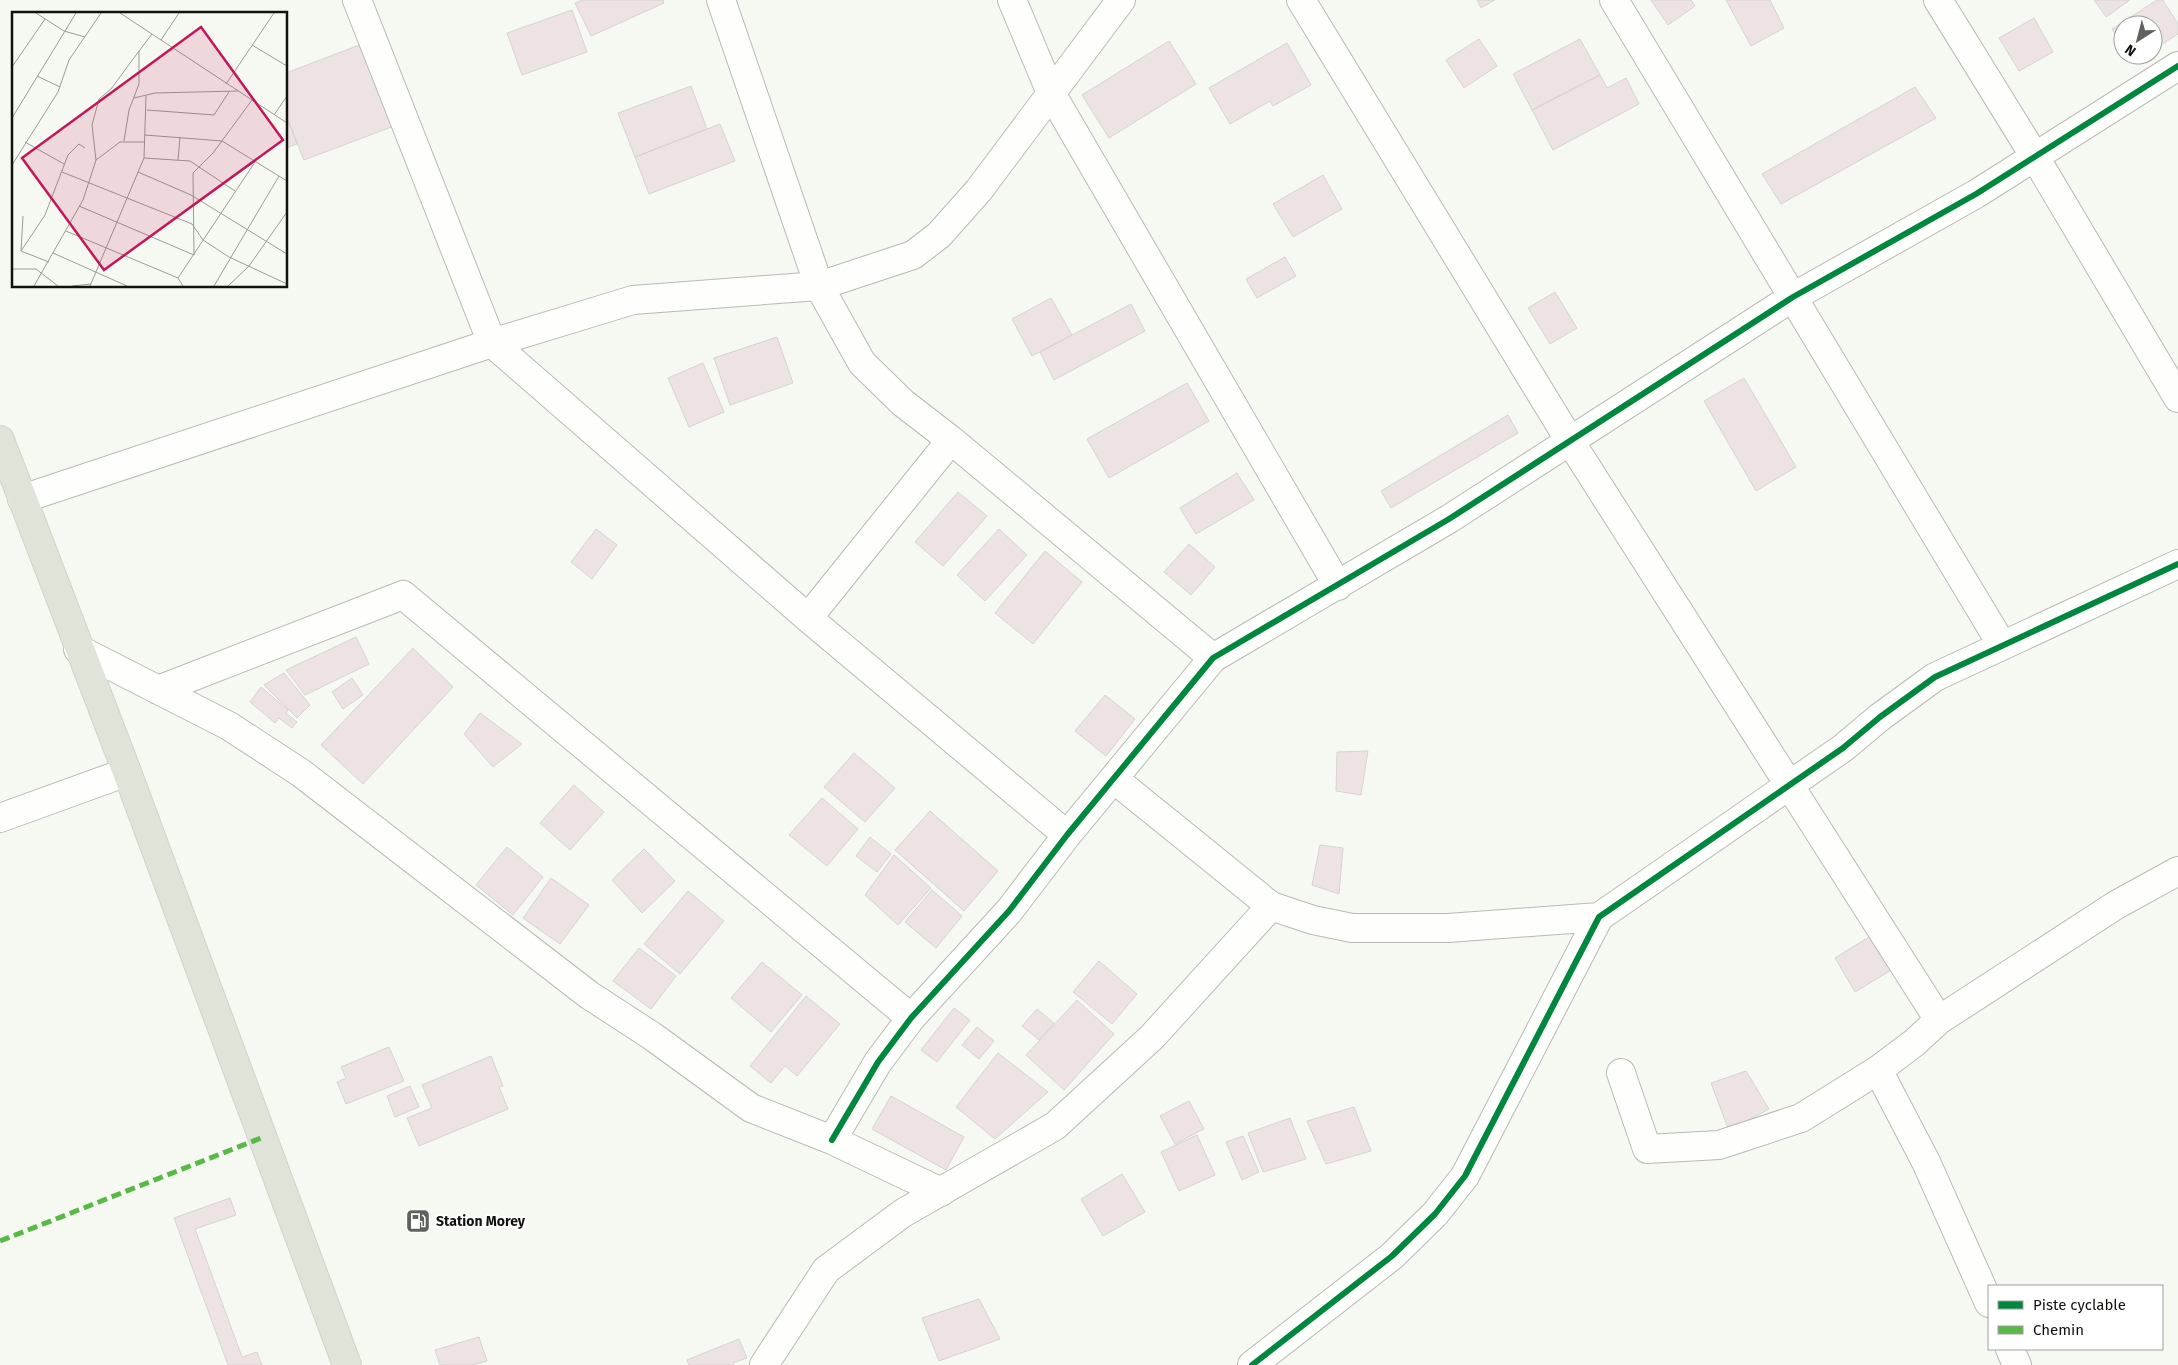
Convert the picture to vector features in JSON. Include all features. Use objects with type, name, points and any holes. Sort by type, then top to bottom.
[{"type":"main road","points":[[0,440],[78,649],[127,772],[346,1365]]},
{"type":"street","points":[[356,0],[492,343],[808,618],[1067,835]]},
{"type":"street","points":[[721,0],[819,286],[862,363],[903,403],[951,440],[1213,658]]},
{"type":"street","points":[[1012,0],[1052,93],[1338,586]]},
{"type":"street","points":[[22,498],[492,343],[633,300],[819,286],[913,255],[939,235],[979,190],[1121,0]]},
{"type":"street","points":[[1301,0],[1570,441],[1939,1020]]},
{"type":"street","points":[[1614,0],[2002,645]]},
{"type":"street","points":[[1938,0],[2035,157],[2178,398]]},
{"type":"street","points":[[832,1140],[878,1062],[911,1018],[1008,911],[1067,835],[1213,658],[1449,519],[1793,297],[1976,194],[2178,66]]},
{"type":"street","points":[[808,618],[951,440]]},
{"type":"street","points":[[1252,1365],[1392,1256],[1435,1214],[1465,1176],[1598,917],[1843,748],[1880,717],[1935,677],[2178,564]]},
{"type":"street","points":[[158,690],[403,595],[911,1018]]},
{"type":"street","points":[[78,649],[229,726],[301,773],[589,995],[652,1036],[751,1108],[832,1140],[941,1192]]},
{"type":"street","points":[[0,818],[127,772]]},
{"type":"street","points":[[1114,779],[1271,906],[1313,920],[1352,928],[1448,928],[1598,917]]},
{"type":"street","points":[[1621,1073],[1647,1149],[1719,1144],[1801,1118],[1878,1070],[1914,1043],[1939,1020],[2116,905],[2178,872]]},
{"type":"street","points":[[764,1365],[826,1270],[903,1214],[1056,1126],[1152,1037],[1271,906]]},
{"type":"street","points":[[1878,1070],[1926,1162],[1988,1301]]},
{"type":"street","points":[[2010,1350],[2017,1365]]},
{"type":"building","points":[[582,0],[663,0],[664,3],[591,36],[575,3]]},
{"type":"building","points":[[1477,0],[1495,0],[1481,8]]},
{"type":"building","points":[[1651,0],[1691,0],[1695,6],[1668,25]]},
{"type":"building","points":[[1726,0],[1770,0],[1784,28],[1751,46]]},
{"type":"building","points":[[2094,0],[2130,0],[2106,17]]},
{"type":"building","points":[[2157,0],[2163,0],[2178,24],[2178,34],[2163,44],[2163,15],[2134,15]]},
{"type":"building","points":[[572,10],[587,52],[522,75],[507,33]]},
{"type":"building","points":[[2034,18],[2053,52],[2019,71],[1999,38]]},
{"type":"building","points":[[1479,39],[1497,66],[1464,88],[1446,60]]},
{"type":"building","points":[[1580,39],[1600,75],[1532,110],[1513,74]]},
{"type":"building","points":[[1169,41],[1196,84],[1109,138],[1082,95]]},
{"type":"building","points":[[1287,43],[1311,85],[1273,106],[1270,101],[1230,124],[1209,88]]},
{"type":"building","points":[[362,44],[394,126],[304,160],[288,120],[288,72]]},
{"type":"building","points":[[1600,75],[1607,88],[1626,78],[1639,104],[1553,150],[1532,110]]},
{"type":"building","points":[[691,86],[707,129],[635,157],[618,113]]},
{"type":"building","points":[[1915,87],[1936,118],[1781,204],[1762,174]]},
{"type":"building","points":[[288,120],[297,144],[288,147]]},
{"type":"building","points":[[720,124],[735,161],[649,194],[635,157]]},
{"type":"building","points":[[1323,175],[1342,209],[1293,237],[1273,204]]},
{"type":"building","points":[[1285,257],[1296,276],[1257,298],[1246,279]]},
{"type":"building","points":[[1555,292],[1577,328],[1550,344],[1528,308]]},
{"type":"building","points":[[1051,298],[1072,335],[1032,356],[1012,319]]},
{"type":"building","points":[[1131,304],[1145,331],[1054,380],[1040,352]]},
{"type":"building","points":[[777,337],[793,383],[730,405],[714,358]]},
{"type":"building","points":[[703,363],[724,412],[689,427],[668,378]]},
{"type":"building","points":[[1744,378],[1796,467],[1756,491],[1704,401]]},
{"type":"building","points":[[1187,383],[1209,421],[1109,478],[1087,439]]},
{"type":"building","points":[[1508,415],[1518,433],[1391,508],[1381,491]]},
{"type":"building","points":[[1237,473],[1254,500],[1196,534],[1180,508]]},
{"type":"building","points":[[958,492],[987,516],[943,566],[915,542]]},
{"type":"building","points":[[596,529],[617,545],[592,579],[571,562]]},
{"type":"building","points":[[999,529],[1027,555],[985,601],[957,575]]},
{"type":"building","points":[[1189,544],[1215,567],[1191,595],[1164,572]]},
{"type":"building","points":[[1045,551],[1082,582],[1033,644],[995,613]]},
{"type":"building","points":[[356,637],[369,664],[305,695],[286,670]]},
{"type":"building","points":[[413,648],[453,687],[363,784],[321,745]]},
{"type":"building","points":[[284,673],[310,705],[297,718],[264,685]]},
{"type":"building","points":[[352,678],[363,695],[343,709],[332,692]]},
{"type":"building","points":[[261,687],[288,710],[286,713],[297,722],[292,728],[279,718],[275,723],[250,702]]},
{"type":"building","points":[[1105,695],[1135,719],[1106,756],[1075,731]]},
{"type":"building","points":[[480,713],[522,744],[493,767],[464,734]]},
{"type":"building","points":[[1368,751],[1361,795],[1336,791],[1337,752]]},
{"type":"building","points":[[854,753],[895,788],[865,822],[824,787]]},
{"type":"building","points":[[574,785],[604,812],[570,850],[540,823]]},
{"type":"building","points":[[822,798],[858,829],[827,866],[789,835]]},
{"type":"building","points":[[930,811],[998,871],[964,911],[895,850]]},
{"type":"building","points":[[870,837],[891,854],[877,872],[856,856]]},
{"type":"building","points":[[1320,845],[1343,848],[1339,894],[1312,885]]},
{"type":"building","points":[[507,847],[543,877],[513,915],[476,885]]},
{"type":"building","points":[[644,849],[675,881],[642,913],[612,880]]},
{"type":"building","points":[[894,855],[931,888],[898,925],[865,895]]},
{"type":"building","points":[[551,878],[589,905],[560,944],[523,918]]},
{"type":"building","points":[[932,890],[962,916],[936,948],[905,922]]},
{"type":"building","points":[[688,891],[724,921],[680,974],[644,944]]},
{"type":"building","points":[[1872,935],[1893,969],[1855,992],[1835,958]]},
{"type":"building","points":[[639,948],[676,976],[651,1009],[613,981]]},
{"type":"building","points":[[1099,961],[1137,994],[1112,1024],[1073,992]]},
{"type":"building","points":[[762,962],[802,995],[771,1032],[731,998]]},
{"type":"building","points":[[806,996],[840,1024],[797,1076],[785,1066],[771,1083],[750,1066]]},
{"type":"building","points":[[1077,1000],[1114,1034],[1064,1090],[1026,1055]]},
{"type":"building","points":[[954,1008],[970,1020],[937,1062],[921,1050]]},
{"type":"building","points":[[1037,1009],[1054,1023],[1039,1040],[1022,1026]]},
{"type":"building","points":[[977,1027],[994,1041],[979,1059],[962,1045]]},
{"type":"building","points":[[389,1047],[404,1081],[346,1104],[337,1082],[346,1078],[341,1067]]},
{"type":"building","points":[[998,1053],[1048,1092],[995,1139],[956,1107]]},
{"type":"building","points":[[491,1056],[503,1086],[499,1087],[508,1109],[419,1146],[407,1118],[432,1108],[422,1085]]},
{"type":"building","points":[[1746,1071],[1769,1109],[1729,1131],[1711,1083]]},
{"type":"building","points":[[410,1086],[419,1107],[395,1117],[387,1096]]},
{"type":"building","points":[[891,1096],[964,1137],[946,1170],[872,1129]]},
{"type":"building","points":[[1189,1101],[1204,1129],[1175,1144],[1160,1116]]},
{"type":"building","points":[[1354,1107],[1371,1151],[1326,1164],[1307,1121]]},
{"type":"building","points":[[1290,1118],[1306,1159],[1263,1172],[1248,1133]]},
{"type":"building","points":[[1197,1135],[1215,1175],[1179,1191],[1161,1152]]},
{"type":"building","points":[[1243,1136],[1259,1172],[1242,1180],[1226,1142]]},
{"type":"building","points":[[1122,1174],[1145,1212],[1103,1236],[1081,1199]]},
{"type":"building","points":[[230,1198],[236,1215],[195,1229],[242,1357],[257,1352],[262,1365],[228,1365],[174,1218]]},
{"type":"building","points":[[979,1299],[1000,1339],[939,1361],[922,1318]]},
{"type":"building","points":[[479,1337],[487,1361],[472,1365],[440,1365],[435,1350]]},
{"type":"building","points":[[739,1339],[747,1358],[733,1363],[734,1365],[689,1365],[687,1360]]},
{"type":"marked path","points":[[0,1241],[261,1138]]},
{"type":"cycle path","points":[[832,1140],[878,1062],[911,1018],[1009,911],[1067,835],[1213,658],[1449,519],[1793,297],[1976,194],[2178,66]]},
{"type":"cycle path","points":[[1252,1365],[1392,1256],[1435,1214],[1465,1176],[1599,917],[1843,748],[1880,717],[1935,677],[2178,564]]},
{"type":"place","name":"Station Morey","points":[[418,1221]]}]
